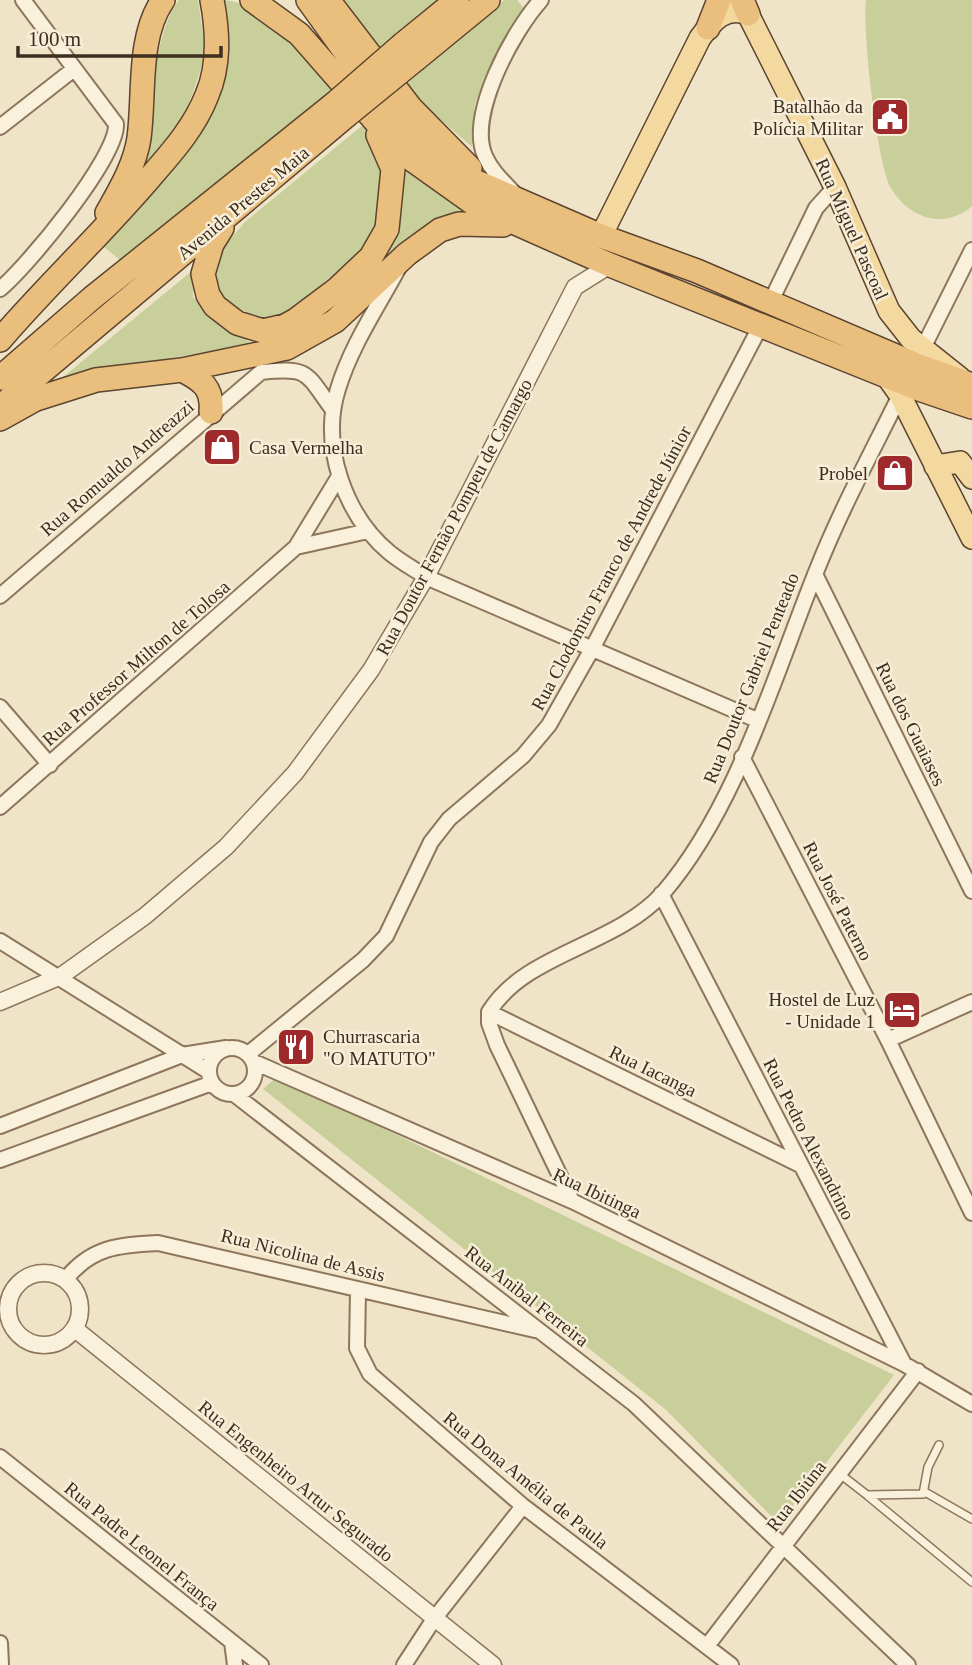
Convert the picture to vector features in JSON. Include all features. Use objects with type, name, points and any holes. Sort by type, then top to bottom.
[{"type":"highway","points":[[88,246],[131,166],[139,139],[148,40],[157,8],[163,0]]},
{"type":"highway","points":[[0,340],[185,138],[207,95],[217,38],[212,0]]},
{"type":"highway","points":[[252,0],[299,34],[369,116],[422,169],[477,206],[610,265],[972,407]]},
{"type":"highway","points":[[309,0],[387,110],[439,159],[496,191],[601,236],[771,301],[970,387]]},
{"type":"highway","points":[[328,0],[410,107],[496,191]]},
{"type":"highway","name":"Avenida Prestes Maia","points":[[410,52],[457,0]]},
{"type":"highway","name":"Avenida Prestes Maia","points":[[0,377],[92,298],[340,110],[410,52],[488,0]]},
{"type":"highway","points":[[708,28],[719,0]]},
{"type":"highway","name":"Avenida Prestes Maia","points":[[0,407],[235,210],[340,110]]},
{"type":"highway","points":[[235,210],[212,244],[204,262],[203,274],[208,295],[222,313],[248,328],[263,331],[285,326],[336,290],[371,257],[387,229],[393,169],[369,116]]},
{"type":"highway","points":[[0,419],[66,388],[96,380],[182,370],[287,348],[335,321],[407,254],[440,230],[459,224],[484,222],[520,227]]},
{"type":"highway","points":[[0,322],[37,297]]},
{"type":"highway","points":[[182,370],[201,380],[208,388],[212,398],[211,412]]},
{"type":"main road","points":[[601,236],[708,28],[724,13],[740,11],[745,7]]},
{"type":"main road","name":"Rua Miguel Pascoal","points":[[745,7],[835,187],[889,311],[901,329],[970,387]]},
{"type":"main road","points":[[886,375],[900,395],[972,538]]},
{"type":"main road","points":[[935,466],[960,461],[972,478]]},
{"type":"street","points":[[0,289],[20,273],[109,153],[116,124],[23,0]]},
{"type":"street","points":[[524,202],[494,173],[484,155],[480,134],[482,111],[520,31],[541,0]]},
{"type":"street","points":[[0,127],[74,69]]},
{"type":"street","points":[[771,301],[816,208],[824,196],[835,187]]},
{"type":"street","points":[[923,348],[972,250]]},
{"type":"street","points":[[407,254],[363,330],[343,373],[333,410],[338,478],[368,531],[390,554],[426,577],[757,720]]},
{"type":"street","name":"Rua Doutor Fernão Pompeu de Camargo","points":[[0,1002],[61,976],[145,916],[226,847],[260,813],[333,725],[371,670],[426,577],[575,287],[610,265]]},
{"type":"street","name":"Rua Clodomiro Franco de Andrede Júnior","points":[[251,1058],[363,960],[386,936],[431,842],[449,819],[536,742],[549,724],[592,649],[761,325]]},
{"type":"street","name":"Rua Romualdo Andreazzi","points":[[0,596],[211,412],[261,372],[298,369],[306,373],[333,410]]},
{"type":"street","name":"Rua Doutor Gabriel Penteado","points":[[489,1012],[515,982],[614,930],[662,894],[705,830],[742,757],[841,511],[900,395]]},
{"type":"street","name":"Rua Professor Milton de Tolosa","points":[[0,807],[296,547],[338,478]]},
{"type":"street","name":"Rua Professor Milton de Tolosa","points":[[296,547],[368,531]]},
{"type":"street","name":"Rua dos Guaiases","points":[[815,574],[972,891]]},
{"type":"street","points":[[0,707],[50,765]]},
{"type":"street","name":"Rua José Paterno","points":[[742,757],[888,1040],[972,1213]]},
{"type":"street","name":"Rua Pedro Alexandrino","points":[[662,894],[905,1364]]},
{"type":"street","name":"Rua Anibal Ferreira","points":[[0,941],[61,976],[181,1055],[210,1077],[221,1092],[234,1094],[540,1331],[673,1438],[781,1546]]},
{"type":"street","points":[[888,1040],[972,1002]]},
{"type":"street","points":[[489,1012],[489,1023],[497,1045],[572,1201]]},
{"type":"street","name":"Rua Iacanga","points":[[489,1012],[800,1165]]},
{"type":"street","points":[[0,1160],[210,1077],[213,1057],[226,1048]]},
{"type":"street","points":[[0,1126],[181,1055],[226,1048],[241,1049],[251,1058],[252,1083],[234,1094]]},
{"type":"street","name":"Rua Ibitinga","points":[[251,1058],[572,1201],[905,1364],[972,1404]]},
{"type":"street","name":"Rua Nicolina de Assis","points":[[65,1280],[89,1256],[121,1247],[158,1243],[487,1321],[540,1331]]},
{"type":"street","points":[[43,1273],[65,1280],[79,1299],[81,1311],[75,1329],[63,1341],[40,1346],[18,1335],[4,1309],[13,1290],[31,1275],[43,1273]]},
{"type":"street","name":"Rua Dona Amélia de Paula","points":[[358,1290],[357,1348],[370,1374],[523,1506],[731,1665]]},
{"type":"street","points":[[487,1321],[496,1297]]},
{"type":"street","name":"Rua Engenheiro Artur Segurado","points":[[75,1329],[493,1665]]},
{"type":"street","name":"Rua Ibiúna","points":[[707,1646],[781,1546],[918,1371]]},
{"type":"street","name":"Rua Padre Leonel França","points":[[0,1457],[261,1665]]},
{"type":"street","points":[[404,1665],[434,1619],[523,1506]]},
{"type":"street","points":[[781,1546],[908,1665]]},
{"type":"street","points":[[232,1642],[235,1665]]},
{"type":"street","points":[[0,1643],[1,1665]]},
{"type":"lane","points":[[925,1492],[928,1466],[939,1445]]},
{"type":"lane","points":[[839,1473],[972,1582]]},
{"type":"lane","points":[[867,1495],[925,1492],[972,1519]]},
{"type":"green space","points":[[179,0],[198,0],[206,55],[183,120],[140,173],[157,57],[163,33]]},
{"type":"green space","points":[[219,0],[237,2],[269,19],[298,46],[335,89],[242,166],[120,260],[103,246],[168,172],[213,111],[222,68]]},
{"type":"green space","points":[[336,0],[440,0],[378,50]]},
{"type":"green space","points":[[504,0],[517,0],[524,8],[497,54],[475,104],[472,147],[403,87]]},
{"type":"green space","points":[[866,0],[972,0],[972,206],[962,213],[950,218],[928,218],[907,207],[891,188],[881,153],[872,96],[866,38]]},
{"type":"green space","points":[[364,124],[386,172],[379,228],[362,249],[289,313],[272,321],[254,319],[227,305],[214,282],[221,250],[245,222]]},
{"type":"green space","points":[[401,161],[424,183],[471,215],[447,220],[416,232],[388,255],[400,206]]},
{"type":"green space","points":[[193,270],[193,297],[218,323],[253,344],[63,377]]},
{"type":"green space","points":[[277,1077],[894,1375],[779,1524],[665,1409],[263,1089]]},
{"type":"place","name":"Batalhão da Polícia Militar","points":[[890,117]]},
{"type":"place","name":"Casa Vermelha","points":[[222,447]]},
{"type":"place","name":"Probel","points":[[895,473]]},
{"type":"place","name":"Hostel de Luz - Unidade 1","points":[[902,1010]]},
{"type":"place","name":"Churrascaria \"O MATUTO\"","points":[[296,1047]]}]
